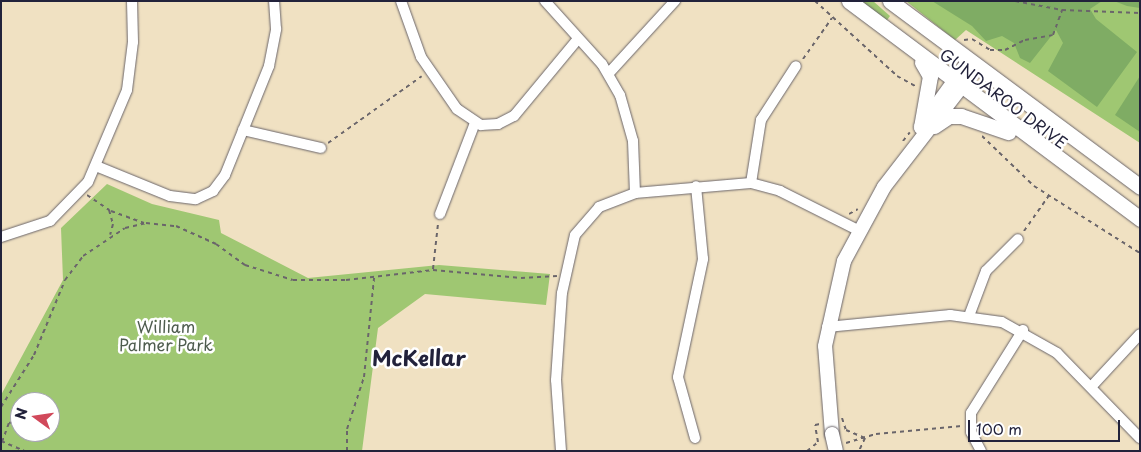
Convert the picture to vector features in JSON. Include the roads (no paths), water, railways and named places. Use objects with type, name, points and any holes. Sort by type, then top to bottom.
[{"type":"main road","name":"GUNDAROO DRIVE","points":[[849,1],[920,58],[1034,144],[1140,220]]},
{"type":"main road","name":"GUNDAROO DRIVE","points":[[890,1],[972,65],[1140,187]]},
{"type":"main road","points":[[920,58],[930,76],[928,126],[949,116],[960,116],[990,123],[1034,144]]},
{"type":"street","points":[[1,237],[50,221],[82,191],[96,166],[127,90],[134,42],[132,1]]},
{"type":"street","points":[[96,166],[157,193],[196,199],[222,181],[272,54],[274,1]]},
{"type":"street","points":[[401,1],[410,37],[430,71],[457,109],[475,123],[498,124],[514,116],[578,39]]},
{"type":"street","points":[[544,1],[608,73],[631,129],[635,193]]},
{"type":"street","points":[[608,73],[675,1]]},
{"type":"street","points":[[837,441],[825,382],[827,327],[838,277],[858,230],[915,144],[972,65]]},
{"type":"street","points":[[751,183],[761,120],[796,66]]},
{"type":"street","points":[[440,214],[475,123]]},
{"type":"street","points":[[243,130],[321,148]]},
{"type":"street","points":[[561,451],[556,380],[560,274],[571,244],[585,219],[608,202],[635,193],[696,186],[751,183],[780,191],[858,230]]},
{"type":"street","points":[[695,438],[678,377],[703,259],[696,186]]},
{"type":"street","points":[[968,316],[986,271],[1018,239]]},
{"type":"street","points":[[827,327],[968,316],[1023,330],[1057,353],[1140,438]]},
{"type":"street","points":[[981,451],[965,427],[976,402],[1023,330]]},
{"type":"street","points":[[1091,387],[1140,334]]},
{"type":"district","name":"McKellar","points":[[419,357]]},
{"type":"park label","name":"William Palmer Park","points":[[166,335]]}]
